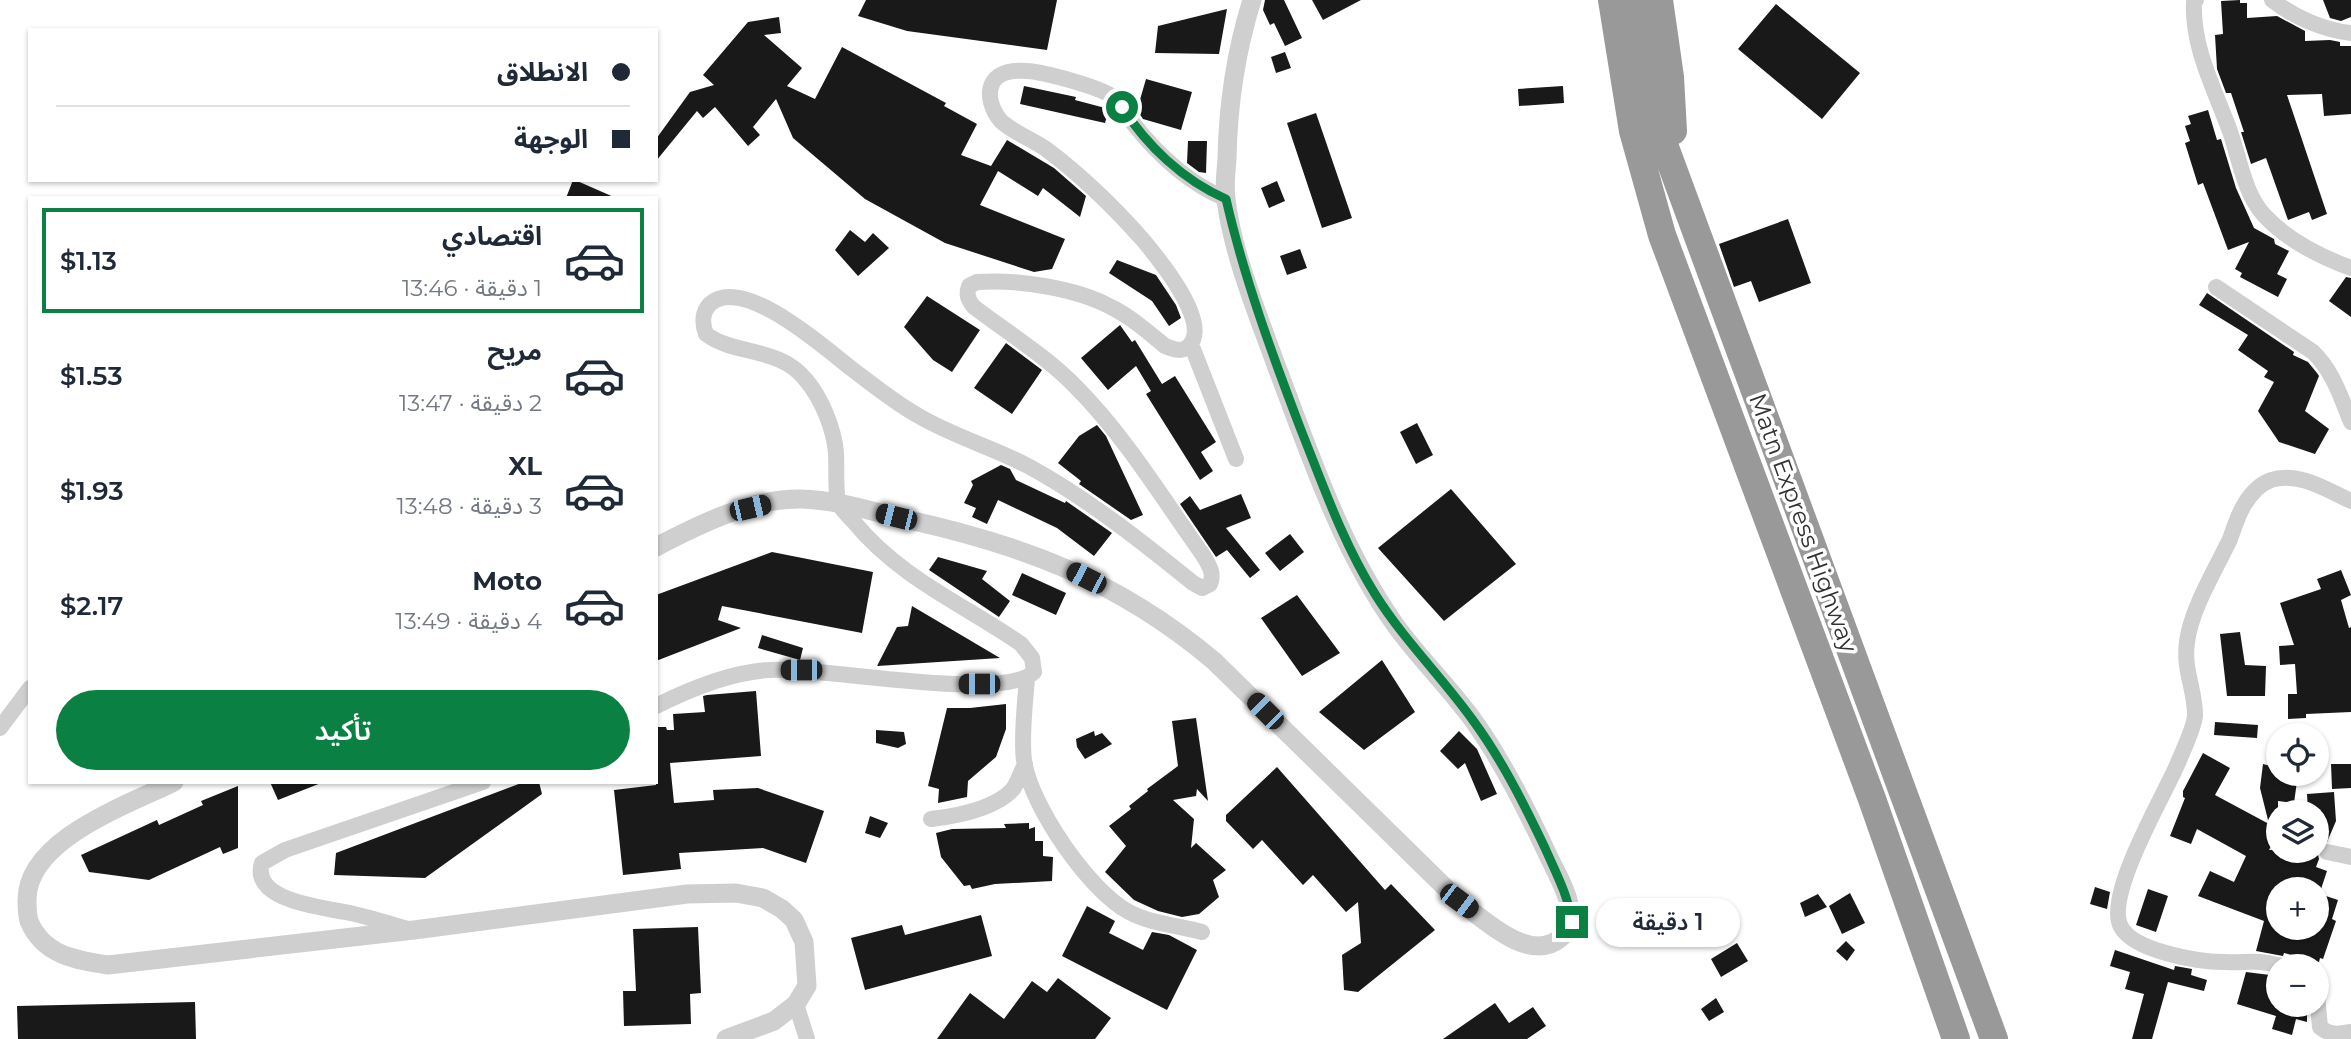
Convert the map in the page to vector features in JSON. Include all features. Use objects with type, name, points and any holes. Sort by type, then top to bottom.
[{"type":"highway","name":"Matn Express Highway","points":[[1612,0],[1633,131],[1662,235],[1867,786],[1956,1039]]},
{"type":"highway","name":"Matn Express Highway","points":[[1636,0],[1648,80],[1662,139],[1994,1039]]},
{"type":"highway","points":[[1659,0],[1670,77],[1676,179]]},
{"type":"street","points":[[658,546],[693,527],[750,508],[800,499],[838,503],[962,531],[1076,572],[1178,631],[1214,661],[1459,901],[1517,942],[1544,946],[1556,942],[1565,934],[1572,922],[1568,900],[1534,824],[1492,748],[1398,627],[1352,553],[1315,467],[1258,316],[1226,199],[1227,141],[1232,90],[1252,0]]},
{"type":"street","points":[[2196,0],[2193,13],[2202,57],[2255,200],[2264,215],[2302,245],[2351,268]]},
{"type":"street","points":[[2272,0],[2334,32],[2351,33]]},
{"type":"street","points":[[658,705],[736,676],[767,670],[846,673],[891,681],[979,684],[1027,679],[1034,672],[1028,651],[1021,644],[894,564],[838,503],[836,451],[830,426],[806,379],[789,365],[768,354],[722,342],[706,334],[704,315],[713,302],[727,298],[745,299],[784,318],[918,416],[1003,453],[1051,479],[1137,538],[1193,583],[1202,588],[1210,584],[1212,580],[1206,561],[1104,417],[1074,385],[968,300],[969,286],[977,282],[1033,285],[1064,291],[1111,306],[1164,346],[1174,350],[1183,350],[1191,344],[1194,336],[1190,311],[1180,288],[1162,262],[1098,192],[1044,148],[1002,122],[993,109],[991,98],[994,79],[1012,71],[1028,71],[1115,97],[1131,122],[1165,159],[1196,184],[1226,199]]},
{"type":"street","points":[[2216,287],[2323,361],[2351,422]]},
{"type":"street","points":[[1191,344],[1236,459]]},
{"type":"street","points":[[2266,963],[2253,960],[2197,960],[2139,943],[2121,926],[2117,914],[2138,843],[2177,765],[2195,717],[2185,664],[2187,638],[2244,505],[2256,490],[2269,480],[2283,477],[2298,479],[2351,501]]},
{"type":"street","points":[[1027,679],[1025,764],[1041,808],[1072,855],[1093,882],[1113,901],[1130,912],[1153,921],[1202,932]]},
{"type":"street","points":[[0,728],[28,691]]},
{"type":"street","points":[[931,819],[963,815],[1004,797],[1014,787],[1025,764]]},
{"type":"street","points":[[170,784],[88,824],[59,844],[38,864],[27,889],[27,916],[35,934],[52,951],[79,961],[108,965],[414,930],[687,894],[736,893],[763,898],[794,920],[804,942],[807,986],[796,1004],[774,1021],[726,1039]]},
{"type":"street","points":[[414,930],[309,905],[277,894],[262,881],[259,872],[262,863],[285,850],[477,784]]},
{"type":"street","points":[[2329,852],[2351,857]]},
{"type":"street","points":[[796,1004],[807,1039]]},
{"type":"street","points":[[2319,1017],[2320,1027],[2326,1032],[2351,1032]]},
{"type":"building","points":[[866,0],[1057,0],[1047,50],[907,31],[858,16]]},
{"type":"building","points":[[1265,0],[1284,0],[1302,38],[1285,46],[1274,23],[1270,25],[1263,10]]},
{"type":"building","points":[[1312,0],[1361,0],[1323,20]]},
{"type":"building","points":[[2240,0],[2240,3],[2247,3],[2247,18],[2277,16],[2305,31],[2305,41],[2330,40],[2340,42],[2340,46],[2351,46],[2351,114],[2324,116],[2322,94],[2287,95],[2327,214],[2312,220],[2309,212],[2288,220],[2266,158],[2251,164],[2231,93],[2226,93],[2217,69],[2215,35],[2223,34],[2221,1]]},
{"type":"building","points":[[2323,0],[2351,0],[2351,17],[2341,21],[2330,18]]},
{"type":"building","points":[[1776,4],[1860,73],[1822,119],[1738,49]]},
{"type":"building","points":[[1227,9],[1219,54],[1155,53],[1158,26]]},
{"type":"building","points":[[779,17],[781,33],[764,35],[802,68],[787,86],[815,99],[842,47],[946,103],[944,106],[977,124],[961,155],[991,166],[1007,140],[1054,168],[1086,196],[1080,217],[1043,188],[1038,196],[998,171],[980,205],[1065,239],[1052,269],[1034,272],[945,243],[865,199],[793,138],[776,99],[753,127],[760,135],[748,146],[715,107],[703,118],[697,111],[658,159],[658,136],[690,92],[714,85],[703,75],[748,22]]},
{"type":"building","points":[[1285,52],[1291,68],[1276,73],[1271,57]]},
{"type":"building","points":[[1146,79],[1192,92],[1181,130],[1143,119],[1137,110]]},
{"type":"building","points":[[1024,86],[1076,97],[1075,100],[1109,109],[1105,123],[1020,104]]},
{"type":"building","points":[[1563,86],[1564,103],[1519,106],[1518,89]]},
{"type":"building","points":[[2208,110],[2217,140],[2221,139],[2236,188],[2254,228],[2289,251],[2277,274],[2287,279],[2278,297],[2240,277],[2242,273],[2235,269],[2249,242],[2228,250],[2203,183],[2198,185],[2185,143],[2190,141],[2185,126],[2191,124],[2188,116]]},
{"type":"building","points":[[1316,113],[1352,218],[1322,228],[1287,123]]},
{"type":"building","points":[[1188,141],[1207,141],[1206,173],[1199,172],[1187,163]]},
{"type":"building","points":[[1277,181],[1285,201],[1269,208],[1261,188]]},
{"type":"building","points":[[572,182],[580,182],[611,196],[567,196]]},
{"type":"building","points":[[1788,219],[1811,283],[1759,302],[1751,281],[1734,287],[1719,244]]},
{"type":"building","points":[[850,230],[865,242],[873,233],[889,248],[858,276],[835,250]]},
{"type":"building","points":[[1300,249],[1307,268],[1287,275],[1280,256]]},
{"type":"building","points":[[1117,260],[1156,275],[1176,305],[1181,318],[1169,326],[1152,301],[1109,273]]},
{"type":"building","points":[[2346,277],[2351,278],[2351,317],[2329,301]]},
{"type":"building","points":[[2207,293],[2294,352],[2293,355],[2308,362],[2317,373],[2319,376],[2305,411],[2329,429],[2315,454],[2279,442],[2258,411],[2274,382],[2264,377],[2268,371],[2238,350],[2248,335],[2199,305]]},
{"type":"building","points":[[927,296],[980,330],[952,372],[933,360],[904,327]]},
{"type":"building","points":[[1120,325],[1132,342],[1135,340],[1162,384],[1175,376],[1216,442],[1201,452],[1213,471],[1200,480],[1146,394],[1151,391],[1136,366],[1108,390],[1081,358]]},
{"type":"building","points":[[1006,343],[1042,370],[1012,414],[974,388]]},
{"type":"building","points":[[1417,423],[1433,455],[1416,464],[1400,432]]},
{"type":"building","points":[[1097,425],[1106,436],[1143,515],[1131,520],[1079,484],[1081,481],[1058,463],[1079,436]]},
{"type":"building","points":[[1001,465],[1010,469],[1016,480],[1065,503],[1066,501],[1112,533],[1094,556],[1057,528],[998,500],[987,524],[972,517],[976,508],[964,503],[973,485],[971,481]]},
{"type":"building","points":[[1451,489],[1516,564],[1444,621],[1378,548]]},
{"type":"building","points":[[1241,494],[1251,518],[1226,528],[1260,570],[1250,578],[1227,550],[1216,557],[1180,504],[1190,496],[1200,510]]},
{"type":"building","points":[[1290,534],[1304,552],[1280,571],[1265,553]]},
{"type":"building","points":[[772,552],[873,572],[862,633],[722,606],[718,620],[741,628],[658,660],[658,594]]},
{"type":"building","points":[[938,557],[987,571],[982,579],[1010,601],[999,617],[929,570]]},
{"type":"building","points":[[2341,570],[2351,595],[2341,600],[2349,628],[2351,627],[2351,712],[2306,714],[2306,718],[2288,719],[2288,694],[2297,694],[2295,664],[2280,665],[2279,646],[2294,645],[2280,603],[2321,589],[2317,579]]},
{"type":"building","points":[[1022,573],[1066,593],[1056,615],[1012,595]]},
{"type":"building","points":[[1297,595],[1340,653],[1302,676],[1261,618]]},
{"type":"building","points":[[912,606],[1000,658],[877,666],[897,627],[908,626]]},
{"type":"building","points":[[2240,632],[2245,665],[2266,666],[2265,696],[2227,696],[2220,634]]},
{"type":"building","points":[[762,635],[803,648],[800,660],[758,648]]},
{"type":"building","points":[[1382,660],[1415,712],[1364,750],[1319,712]]},
{"type":"building","points":[[756,691],[761,756],[670,763],[674,803],[714,800],[713,790],[758,788],[824,811],[806,863],[763,848],[679,853],[681,869],[623,875],[614,790],[658,784],[658,727],[674,730],[673,714],[705,712],[703,696]]},
{"type":"building","points":[[1006,704],[1006,729],[996,757],[968,781],[967,797],[938,803],[939,789],[928,786],[947,708]]},
{"type":"building","points":[[1196,718],[1208,801],[1197,789],[1196,796],[1173,800],[1194,819],[1191,848],[1196,843],[1226,870],[1213,880],[1219,897],[1199,914],[1182,917],[1158,911],[1134,900],[1105,872],[1126,846],[1109,826],[1131,809],[1129,806],[1148,791],[1147,789],[1178,766],[1172,721]]},
{"type":"building","points":[[2215,722],[2258,725],[2257,738],[2214,735]]},
{"type":"building","points":[[876,730],[904,732],[906,744],[898,748],[876,743]]},
{"type":"building","points":[[1094,731],[1095,736],[1102,733],[1112,744],[1085,759],[1077,747],[1076,739]]},
{"type":"building","points":[[1459,731],[1477,749],[1497,794],[1481,801],[1465,763],[1458,769],[1440,751]]},
{"type":"building","points":[[2203,753],[2230,768],[2215,795],[2266,822],[2266,863],[2318,863],[2316,867],[2327,871],[2325,877],[2266,877],[2266,940],[2329,940],[2329,897],[2338,900],[2332,919],[2336,921],[2325,954],[2272,954],[2256,951],[2264,921],[2198,896],[2210,871],[2234,882],[2246,856],[2197,829],[2191,844],[2170,836],[2185,798],[2183,791]]},
{"type":"building","points":[[2263,764],[2266,765],[2266,786],[2296,786],[2294,800],[2266,800],[2266,812],[2260,788]]},
{"type":"building","points":[[2331,764],[2351,764],[2351,788],[2332,789]]},
{"type":"building","points":[[1277,767],[1385,890],[1391,884],[1435,930],[1358,992],[1344,990],[1342,955],[1361,943],[1358,902],[1346,912],[1313,875],[1303,885],[1262,840],[1253,849],[1226,821],[1226,815]]},
{"type":"building","points":[[271,784],[318,784],[278,800]]},
{"type":"building","points":[[519,784],[540,784],[542,794],[425,878],[334,875],[336,853]]},
{"type":"building","points":[[238,786],[238,848],[223,854],[220,847],[149,880],[89,872],[81,855],[157,820],[159,825],[203,805],[201,801]]},
{"type":"building","points":[[2334,792],[2336,821],[2329,837],[2329,800],[2307,800],[2307,794]]},
{"type":"building","points":[[870,816],[888,823],[880,838],[865,833]]},
{"type":"building","points":[[1029,823],[1029,829],[1035,827],[1035,841],[1043,841],[1043,856],[1053,857],[1052,881],[995,884],[972,889],[970,885],[964,886],[941,857],[936,833],[952,829],[1006,828],[1004,824]]},
{"type":"building","points":[[2095,887],[2110,892],[2107,909],[2090,904]]},
{"type":"building","points":[[2148,889],[2168,896],[2156,932],[2136,925]]},
{"type":"building","points":[[1850,893],[1865,923],[1842,934],[1829,906]]},
{"type":"building","points":[[1818,894],[1827,907],[1805,917],[1800,903]]},
{"type":"building","points":[[1087,906],[1115,921],[1109,933],[1143,950],[1152,932],[1169,935],[1197,950],[1167,1010],[1062,956]]},
{"type":"building","points":[[981,915],[992,956],[865,990],[851,938],[902,925],[905,935]]},
{"type":"building","points":[[698,927],[701,993],[690,994],[691,1024],[624,1026],[623,991],[636,991],[633,929]]},
{"type":"building","points":[[1846,941],[1855,950],[1847,961],[1836,951]]},
{"type":"building","points":[[1737,943],[1748,961],[1721,977],[1711,959]]},
{"type":"building","points":[[2115,950],[2174,970],[2175,966],[2192,969],[2191,975],[2207,980],[2204,991],[2168,982],[2152,1039],[2132,1039],[2144,994],[2125,989],[2130,972],[2110,966]]},
{"type":"building","points":[[2246,972],[2266,974],[2266,1013],[2237,1004]]},
{"type":"building","points":[[1058,978],[1111,1018],[1095,1039],[937,1039],[970,993],[1004,1019],[1032,981],[1047,992]]},
{"type":"building","points":[[1716,998],[1724,1012],[1709,1021],[1701,1009]]},
{"type":"building","points":[[195,1002],[196,1039],[18,1039],[17,1006]]},
{"type":"building","points":[[1495,1003],[1509,1023],[1533,1007],[1546,1026],[1527,1039],[1443,1039]]},
{"type":"building","points":[[2276,1017],[2307,1017],[2307,1022],[2296,1019],[2292,1035],[2272,1029]]},
{"type":"route","points":[[1122,107],[1131,122],[1165,159],[1196,184],[1226,199],[1258,316],[1315,467],[1352,553],[1398,627],[1492,748],[1534,824],[1557,874],[1568,900],[1572,922]]}]
